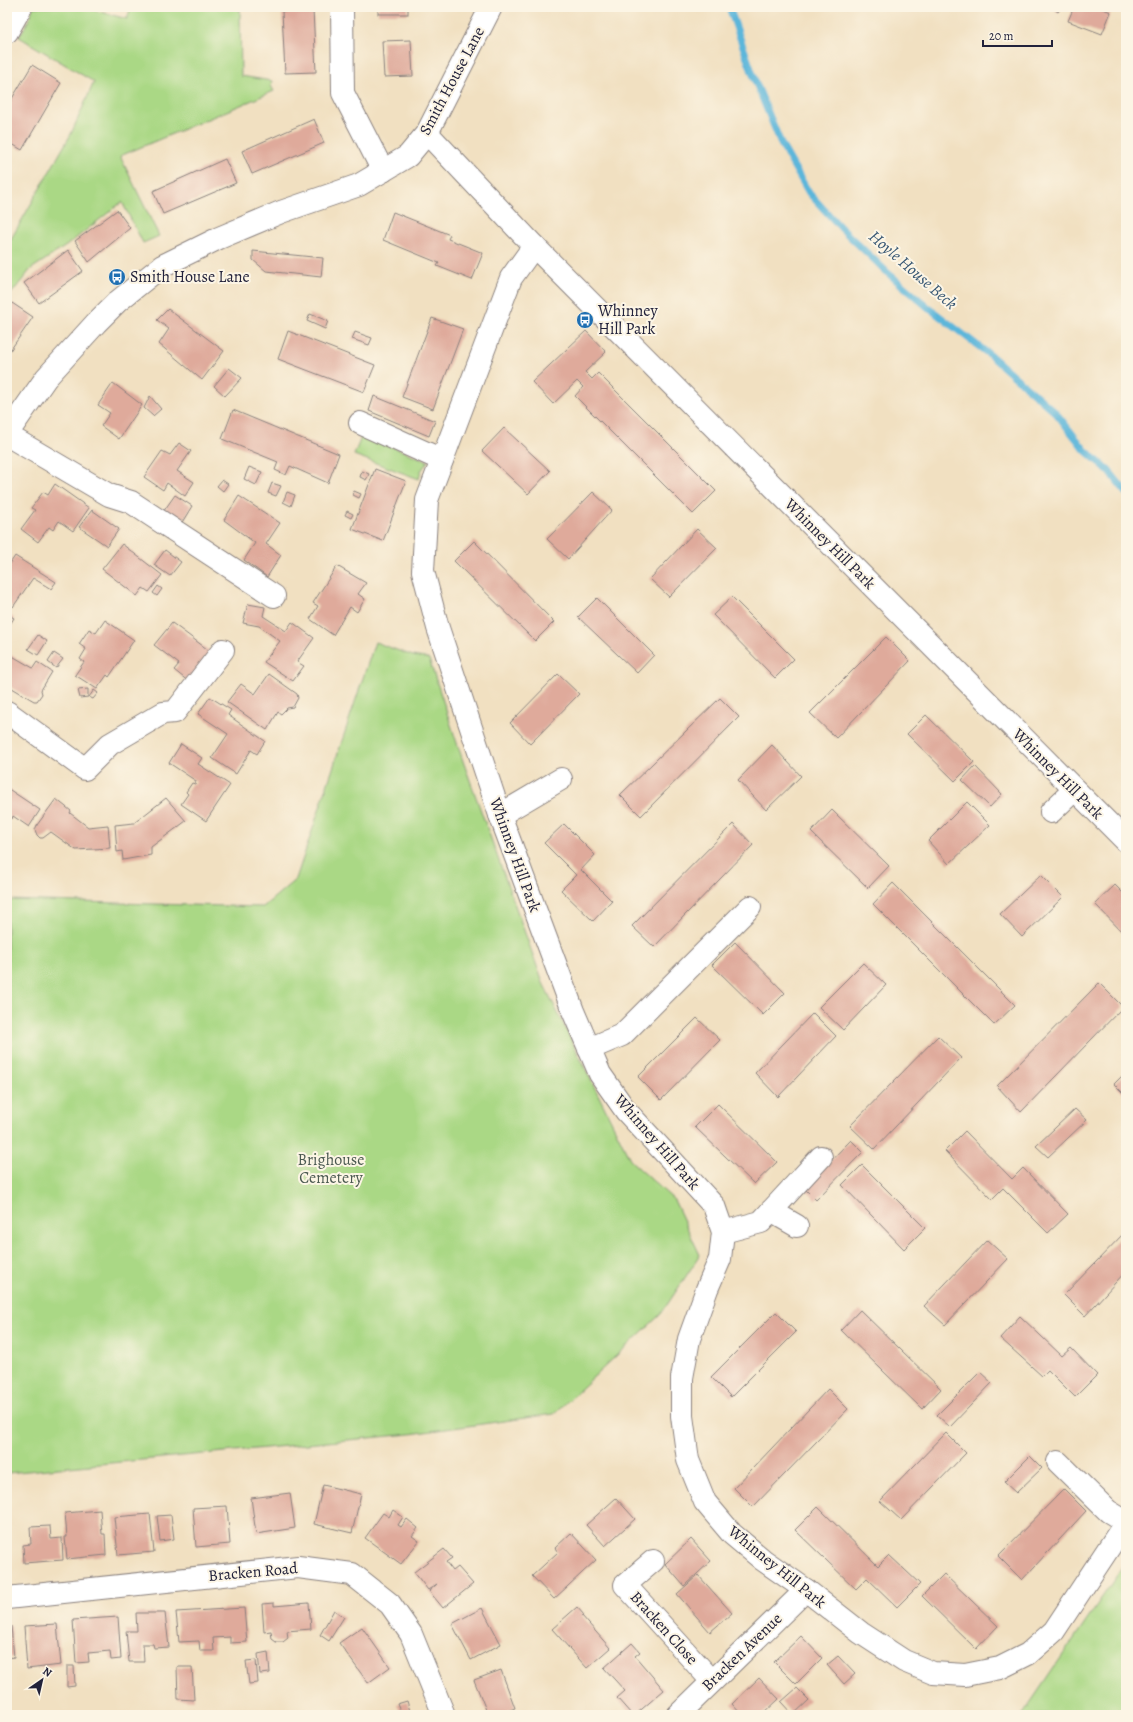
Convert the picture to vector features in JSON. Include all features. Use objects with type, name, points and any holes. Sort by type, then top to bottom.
[{"type":"street","points":[[342,7],[343,93],[383,171]]},
{"type":"street","name":"Smith House Lane","points":[[7,435],[46,378],[91,328],[117,302],[162,266],[219,238],[281,212],[359,185],[408,156],[427,133],[491,7]]},
{"type":"street","points":[[7,32],[15,10]]},
{"type":"street","name":"Whinney Hill Park","points":[[427,133],[534,246],[1126,841]]},
{"type":"street","name":"Whinney Hill Park","points":[[534,246],[512,278],[427,500],[423,571],[438,628],[500,815],[573,1011],[600,1074],[626,1111],[714,1206],[723,1232],[720,1259],[707,1289],[689,1339],[682,1378],[682,1416],[688,1460],[704,1502],[732,1534],[764,1560],[806,1590],[861,1633],[904,1662],[933,1673],[965,1675],[1000,1668],[1028,1654],[1054,1631],[1126,1522]]},
{"type":"street","points":[[360,423],[442,460]]},
{"type":"street","points":[[7,435],[110,495],[131,502],[274,596]]},
{"type":"street","points":[[7,712],[85,769],[110,744],[163,713],[175,712],[223,650]]},
{"type":"street","points":[[500,815],[561,779]]},
{"type":"street","points":[[1051,812],[1074,790]]},
{"type":"street","points":[[589,1049],[622,1035],[750,906]]},
{"type":"street","points":[[723,1232],[761,1222],[770,1210],[821,1157]]},
{"type":"street","points":[[770,1210],[797,1226]]},
{"type":"street","points":[[1058,1462],[1108,1511],[1126,1522]]},
{"type":"street","name":"Bracken Close","points":[[653,1561],[625,1585],[712,1681]]},
{"type":"street","name":"Bracken Road","points":[[7,1598],[298,1567],[352,1574],[390,1604],[411,1634],[444,1715]]},
{"type":"street","name":"Bracken Avenue","points":[[678,1715],[806,1590]]},
{"type":"green space","points":[[33,7],[83,7],[127,19],[131,7],[240,7],[241,76],[272,81],[271,86],[274,91],[120,156],[159,236],[143,243],[122,202],[66,246],[31,269],[7,299],[7,246],[71,134],[94,82],[19,37],[30,18]]},
{"type":"green space","points":[[362,435],[428,461],[421,471],[419,479],[354,455]]},
{"type":"green space","name":"Brighouse Cemetery","points":[[375,642],[413,656],[429,659],[463,761],[543,983],[631,1161],[674,1200],[700,1255],[661,1314],[554,1414],[410,1434],[7,1473],[7,900],[263,907],[296,879]]},
{"type":"green space","points":[[1126,1562],[1126,1715],[1022,1715]]},
{"type":"building","points":[[378,7],[408,7],[408,14],[378,14]]},
{"type":"building","points":[[1051,7],[1062,7],[1058,12]]},
{"type":"building","points":[[1074,7],[1098,7],[1111,12],[1102,34],[1068,21]]},
{"type":"building","points":[[313,10],[316,72],[285,73],[282,11]]},
{"type":"building","points":[[411,40],[413,76],[384,77],[382,41]]},
{"type":"building","points":[[32,65],[61,83],[22,150],[7,141],[7,107]]},
{"type":"building","points":[[314,119],[324,143],[252,174],[242,151]]},
{"type":"building","points":[[225,159],[236,183],[163,214],[153,191]]},
{"type":"building","points":[[117,210],[130,228],[89,262],[75,241]]},
{"type":"building","points":[[393,212],[450,235],[448,239],[483,253],[472,280],[437,266],[439,263],[383,240]]},
{"type":"building","points":[[68,250],[83,271],[39,303],[24,283]]},
{"type":"building","points":[[253,251],[323,258],[321,277],[266,271],[253,260]]},
{"type":"building","points":[[12,303],[33,317],[7,355],[7,310]]},
{"type":"building","points":[[168,309],[224,351],[202,380],[159,344],[169,329],[157,320]]},
{"type":"building","points":[[310,314],[328,321],[325,329],[307,321]]},
{"type":"building","points":[[432,318],[463,329],[433,409],[402,397]]},
{"type":"building","points":[[288,331],[375,365],[364,392],[278,359]]},
{"type":"building","points":[[586,331],[606,352],[585,372],[592,379],[598,373],[716,491],[693,514],[575,396],[583,387],[577,381],[553,404],[532,382]]},
{"type":"building","points":[[355,332],[372,338],[369,345],[352,339]]},
{"type":"building","points":[[229,368],[242,378],[225,396],[214,386]]},
{"type":"building","points":[[113,383],[142,405],[119,439],[101,426],[110,413],[98,405]]},
{"type":"building","points":[[150,396],[161,409],[153,416],[144,408]]},
{"type":"building","points":[[374,396],[435,421],[429,436],[369,411]]},
{"type":"building","points":[[233,410],[339,454],[328,483],[290,466],[286,475],[275,470],[278,462],[222,439]]},
{"type":"building","points":[[504,428],[550,471],[528,494],[482,451]]},
{"type":"building","points":[[179,443],[191,451],[177,471],[194,482],[185,496],[167,483],[163,490],[144,477],[162,451],[170,455]]},
{"type":"building","points":[[249,467],[262,472],[256,485],[244,479]]},
{"type":"building","points":[[375,469],[406,481],[383,541],[352,529]]},
{"type":"building","points":[[362,471],[369,474],[366,480],[360,477]]},
{"type":"building","points":[[222,480],[228,484],[223,491],[217,486]]},
{"type":"building","points":[[272,483],[281,486],[276,496],[268,493]]},
{"type":"building","points":[[55,484],[89,508],[73,531],[59,521],[53,530],[49,527],[38,542],[21,529],[35,510],[31,508],[43,492],[48,495]]},
{"type":"building","points":[[354,491],[361,494],[359,498],[353,495]]},
{"type":"building","points":[[287,492],[295,495],[291,506],[283,502]]},
{"type":"building","points":[[593,492],[612,510],[568,559],[547,539]]},
{"type":"building","points":[[175,495],[192,506],[181,524],[163,512]]},
{"type":"building","points":[[239,496],[280,523],[266,544],[281,555],[267,577],[244,560],[255,543],[224,520]]},
{"type":"building","points":[[92,510],[119,529],[107,546],[79,527]]},
{"type":"building","points":[[347,511],[353,514],[351,518],[345,515]]},
{"type":"building","points":[[697,529],[717,548],[669,597],[650,579]]},
{"type":"building","points":[[474,541],[554,622],[535,641],[454,561]]},
{"type":"building","points":[[122,544],[162,575],[149,592],[143,588],[137,596],[102,569]]},
{"type":"building","points":[[165,550],[181,562],[170,576],[154,565]]},
{"type":"building","points":[[15,556],[56,582],[51,589],[33,578],[13,607],[7,603],[7,564],[9,565]]},
{"type":"building","points":[[337,566],[366,583],[358,594],[365,599],[357,612],[350,607],[333,635],[310,619],[318,606],[313,603]]},
{"type":"building","points":[[158,586],[162,589],[157,596],[153,593]]},
{"type":"building","points":[[732,597],[794,659],[775,678],[713,615]]},
{"type":"building","points":[[597,598],[654,655],[637,673],[578,617]]},
{"type":"building","points":[[248,604],[265,607],[263,616],[286,631],[292,622],[314,638],[297,662],[304,666],[293,681],[264,662],[280,641],[259,626],[243,623]]},
{"type":"building","points":[[7,614],[14,618],[7,629]]},
{"type":"building","points":[[105,620],[134,640],[109,677],[107,675],[97,689],[75,675],[84,662],[80,659],[86,649],[79,644],[89,629],[96,633]]},
{"type":"building","points":[[172,623],[211,652],[189,682],[174,670],[179,664],[154,645]]},
{"type":"building","points":[[38,635],[47,641],[38,655],[28,649]]},
{"type":"building","points":[[886,637],[910,661],[836,738],[810,713]]},
{"type":"building","points":[[54,653],[63,659],[56,668],[48,662]]},
{"type":"building","points":[[9,654],[33,668],[37,662],[52,672],[41,690],[42,694],[37,701],[34,701],[7,685],[7,657]]},
{"type":"building","points":[[269,674],[297,694],[298,698],[293,707],[287,708],[281,714],[278,712],[267,730],[227,702],[241,684],[255,694]]},
{"type":"building","points":[[558,674],[579,694],[530,744],[510,723]]},
{"type":"building","points":[[88,689],[88,697],[80,698],[78,690]]},
{"type":"building","points":[[94,690],[98,693],[93,699],[89,697]]},
{"type":"building","points":[[210,697],[231,710],[228,715],[265,741],[257,754],[251,750],[236,774],[212,758],[228,734],[198,714]]},
{"type":"building","points":[[720,698],[739,717],[641,816],[620,795]]},
{"type":"building","points":[[926,715],[974,762],[955,781],[907,734]]},
{"type":"building","points":[[181,744],[202,758],[198,764],[230,785],[206,821],[181,804],[188,794],[186,792],[192,783],[195,784],[196,781],[169,763]]},
{"type":"building","points":[[772,745],[801,776],[766,810],[738,780]]},
{"type":"building","points":[[975,766],[1002,794],[990,807],[962,780]]},
{"type":"building","points":[[7,788],[40,810],[29,827],[13,816],[12,819],[7,815]]},
{"type":"building","points":[[166,798],[186,821],[151,847],[151,855],[123,860],[122,851],[117,852],[115,825],[134,823]]},
{"type":"building","points":[[56,799],[71,811],[70,813],[88,827],[108,825],[110,848],[76,850],[51,832],[43,838],[40,838],[35,830],[37,825]]},
{"type":"building","points":[[967,802],[990,825],[949,864],[928,841]]},
{"type":"building","points":[[832,810],[889,866],[868,888],[811,832]]},
{"type":"building","points":[[564,824],[595,855],[581,870],[612,901],[593,921],[561,890],[576,875],[544,843]]},
{"type":"building","points":[[733,824],[753,845],[654,947],[632,926]]},
{"type":"building","points":[[1041,875],[1063,897],[1022,937],[1000,914]]},
{"type":"building","points":[[893,883],[1015,1005],[994,1025],[873,904]]},
{"type":"building","points":[[1115,885],[1126,896],[1126,936],[1095,904]]},
{"type":"building","points":[[735,942],[785,993],[763,1015],[712,965]]},
{"type":"building","points":[[863,963],[886,985],[843,1030],[819,1007]]},
{"type":"building","points":[[1099,983],[1123,1007],[1021,1112],[997,1086]]},
{"type":"building","points":[[813,1013],[836,1036],[778,1097],[755,1073]]},
{"type":"building","points":[[697,1018],[720,1040],[661,1100],[638,1077]]},
{"type":"building","points":[[938,1036],[961,1058],[874,1149],[850,1126]]},
{"type":"building","points":[[1126,1072],[1126,1096],[1114,1084]]},
{"type":"building","points":[[718,1104],[777,1162],[754,1184],[695,1127]]},
{"type":"building","points":[[1075,1109],[1087,1120],[1048,1157],[1036,1146]]},
{"type":"building","points":[[965,1131],[1012,1179],[1023,1168],[1068,1214],[1048,1233],[1003,1188],[992,1199],[945,1151]]},
{"type":"building","points":[[851,1140],[863,1152],[816,1200],[804,1188]]},
{"type":"building","points":[[862,1165],[925,1228],[904,1249],[842,1185]]},
{"type":"building","points":[[1126,1231],[1126,1271],[1085,1316],[1064,1295]]},
{"type":"building","points":[[987,1240],[1008,1259],[945,1325],[924,1306]]},
{"type":"building","points":[[860,1310],[941,1389],[922,1409],[841,1330]]},
{"type":"building","points":[[776,1312],[796,1332],[731,1397],[711,1377]]},
{"type":"building","points":[[1020,1316],[1062,1356],[1071,1348],[1097,1375],[1075,1397],[1048,1370],[1042,1376],[1000,1338]]},
{"type":"building","points":[[980,1372],[992,1383],[950,1427],[937,1415]]},
{"type":"building","points":[[828,1389],[848,1409],[753,1507],[734,1488]]},
{"type":"building","points":[[946,1433],[966,1453],[901,1520],[880,1501]]},
{"type":"building","points":[[1030,1456],[1042,1468],[1016,1493],[1004,1482]]},
{"type":"building","points":[[323,1485],[361,1494],[352,1533],[314,1524]]},
{"type":"building","points":[[1064,1489],[1086,1511],[1022,1580],[998,1556]]},
{"type":"building","points":[[290,1493],[295,1528],[256,1534],[251,1498]]},
{"type":"building","points":[[616,1498],[635,1519],[605,1546],[586,1525]]},
{"type":"building","points":[[227,1506],[230,1544],[196,1547],[193,1508]]},
{"type":"building","points":[[818,1507],[878,1566],[889,1555],[920,1584],[897,1607],[867,1578],[856,1589],[795,1530]]},
{"type":"building","points":[[100,1510],[102,1534],[105,1534],[106,1555],[67,1559],[65,1513]]},
{"type":"building","points":[[393,1510],[403,1517],[398,1525],[401,1527],[407,1519],[418,1528],[412,1536],[419,1541],[401,1564],[365,1538],[383,1513],[389,1517]]},
{"type":"building","points":[[150,1514],[154,1552],[118,1555],[114,1517]]},
{"type":"building","points":[[171,1515],[174,1539],[160,1541],[157,1516]]},
{"type":"building","points":[[50,1526],[51,1539],[62,1538],[63,1560],[24,1563],[23,1545],[31,1544],[30,1527]]},
{"type":"building","points":[[571,1533],[596,1560],[554,1599],[532,1576],[558,1552],[555,1548]]},
{"type":"building","points":[[691,1539],[711,1561],[684,1586],[665,1564]]},
{"type":"building","points":[[444,1549],[452,1558],[446,1562],[453,1571],[458,1567],[473,1584],[443,1608],[429,1591],[437,1584],[428,1590],[414,1572]]},
{"type":"building","points":[[944,1574],[998,1626],[976,1649],[922,1596]]},
{"type":"building","points":[[698,1575],[732,1613],[710,1632],[677,1594]]},
{"type":"building","points":[[274,1603],[274,1606],[309,1603],[311,1629],[287,1631],[288,1638],[283,1642],[276,1642],[272,1639],[271,1631],[264,1632],[262,1604]]},
{"type":"building","points":[[577,1607],[584,1615],[582,1616],[610,1648],[587,1668],[552,1629]]},
{"type":"building","points":[[244,1608],[247,1642],[230,1643],[230,1637],[213,1638],[214,1651],[200,1651],[199,1641],[179,1642],[176,1612]]},
{"type":"building","points":[[482,1608],[501,1644],[471,1660],[452,1624]]},
{"type":"building","points":[[334,1610],[344,1617],[329,1641],[320,1635]]},
{"type":"building","points":[[136,1613],[165,1613],[169,1647],[154,1648],[153,1644],[143,1644],[144,1662],[129,1662],[126,1631],[137,1631]]},
{"type":"building","points":[[118,1617],[121,1659],[111,1660],[110,1651],[88,1653],[89,1662],[76,1663],[73,1620]]},
{"type":"building","points":[[57,1624],[61,1665],[27,1669],[24,1626]]},
{"type":"building","points":[[7,1626],[11,1626],[14,1657],[7,1658]]},
{"type":"building","points":[[362,1627],[390,1667],[368,1683],[339,1643]]},
{"type":"building","points":[[801,1636],[822,1658],[796,1684],[774,1662]]},
{"type":"building","points":[[632,1643],[640,1652],[635,1656],[664,1690],[635,1715],[632,1715],[617,1698],[625,1691],[604,1668]]},
{"type":"building","points":[[268,1652],[270,1673],[260,1674],[258,1654]]},
{"type":"building","points":[[838,1656],[855,1674],[844,1684],[827,1665]]},
{"type":"building","points":[[256,1660],[258,1683],[249,1684],[246,1661]]},
{"type":"building","points":[[67,1666],[74,1666],[75,1686],[67,1687]]},
{"type":"building","points":[[177,1667],[192,1667],[194,1700],[178,1699]]},
{"type":"building","points":[[501,1670],[515,1708],[498,1715],[488,1715],[474,1680]]},
{"type":"building","points":[[759,1678],[779,1699],[762,1715],[742,1715],[732,1704]]},
{"type":"building","points":[[797,1688],[809,1700],[793,1715],[781,1702]]},
{"type":"building","points":[[407,1701],[410,1711],[401,1714],[397,1704]]},
{"type":"waterway","name":"Hoyle House Beck","points":[[729,7],[756,83],[782,146],[809,193],[841,228],[889,274],[929,308],[990,355],[1056,413],[1085,450],[1109,471],[1126,492]]},
{"type":"place","name":"Smith House Lane","points":[[117,277]]},
{"type":"place","name":"Whinney Hill Park","points":[[585,320]]}]
